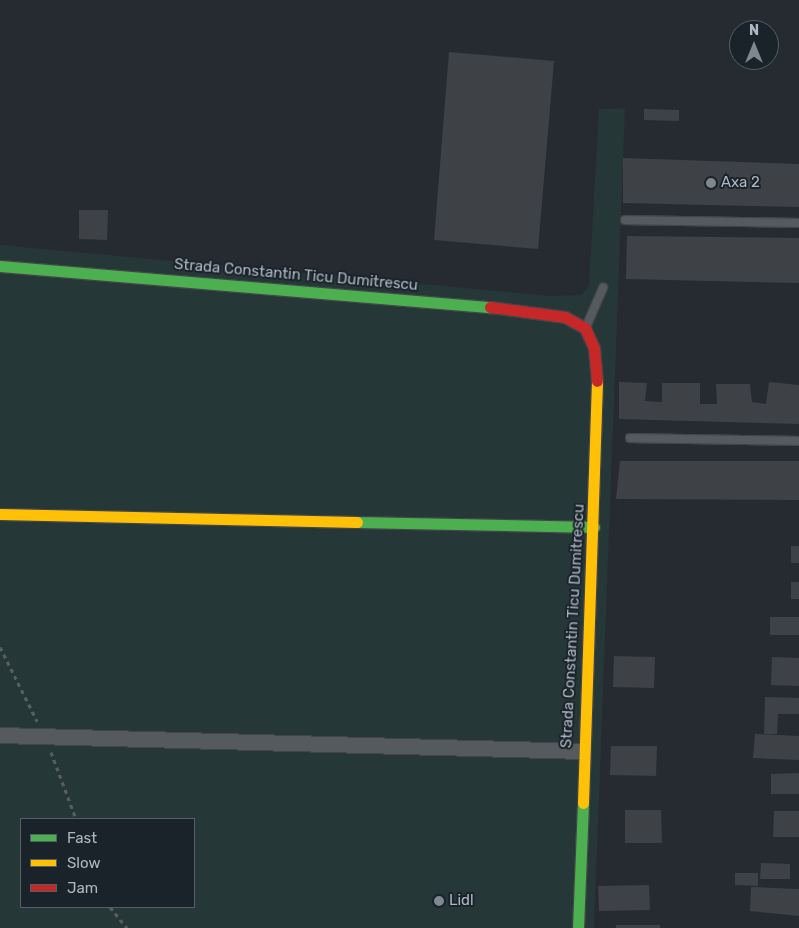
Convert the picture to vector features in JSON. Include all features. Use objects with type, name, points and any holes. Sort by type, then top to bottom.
[{"type":"street","name":"Strada Constantin Ticu Dumitrescu","points":[[0,266],[516,309],[565,317],[585,328],[594,348],[597,374],[594,527],[582,751],[578,928]]},
{"type":"street","points":[[0,514],[594,527]]},
{"type":"street","points":[[0,736],[582,751]]},
{"type":"lane","points":[[625,220],[799,223]]},
{"type":"lane","points":[[585,328],[603,288]]},
{"type":"lane","points":[[630,438],[799,441]]},
{"type":"path","points":[[111,908],[127,928]]},
{"type":"shaded area","points":[[625,108],[594,928],[0,928],[0,245],[550,296],[581,295],[589,286],[599,109]]},
{"type":"building","points":[[449,52],[554,61],[538,249],[434,240]]},
{"type":"building","points":[[644,109],[679,110],[679,121],[644,120]]},
{"type":"building","name":"Axa 2","points":[[623,158],[799,164],[799,207],[623,203]]},
{"type":"building","points":[[79,210],[108,210],[107,240],[79,239]]},
{"type":"building","name":"Axa 2","points":[[627,236],[799,238],[799,283],[626,279]]},
{"type":"building","points":[[619,382],[647,383],[645,401],[662,402],[662,383],[700,383],[700,404],[717,404],[716,384],[750,384],[752,402],[766,404],[769,382],[799,385],[799,424],[619,419]]},
{"type":"building","points":[[620,461],[799,461],[799,500],[616,499]]},
{"type":"building","points":[[791,546],[799,546],[799,563],[791,563]]},
{"type":"building","points":[[791,582],[799,582],[799,599],[791,599]]},
{"type":"building","points":[[770,617],[799,617],[799,635],[770,635]]},
{"type":"building","points":[[614,656],[655,657],[654,688],[613,687]]},
{"type":"building","points":[[772,657],[799,658],[799,686],[771,685]]},
{"type":"building","points":[[765,697],[799,698],[799,714],[778,714],[777,734],[764,734]]},
{"type":"building","points":[[755,734],[799,736],[799,760],[753,758]]},
{"type":"building","points":[[611,746],[657,746],[656,776],[610,775]]},
{"type":"building","points":[[799,773],[799,794],[771,794],[771,774]]},
{"type":"building","points":[[625,810],[661,810],[662,843],[625,843]]},
{"type":"building","points":[[774,811],[799,811],[799,837],[773,837]]},
{"type":"building","points":[[761,863],[790,864],[790,879],[760,879]]},
{"type":"building","points":[[735,873],[758,873],[758,886],[735,885]]},
{"type":"building","points":[[649,885],[650,910],[599,911],[598,886]]},
{"type":"building","points":[[751,887],[799,889],[799,916],[750,911]]},
{"type":"building","points":[[616,925],[660,925],[660,928],[616,928]]},
{"type":"traffic: fast","points":[[0,266],[490,307]]},
{"type":"traffic: fast","points":[[357,522],[594,527]]},
{"type":"traffic: fast","points":[[578,928],[583,803]]},
{"type":"traffic: slow","points":[[583,803],[597,381]]},
{"type":"traffic: slow","points":[[0,514],[357,522]]},
{"type":"traffic: jam","points":[[490,307],[565,317],[585,328],[594,348],[597,381]]},
{"type":"place","name":"Axa 2","points":[[711,183]]},
{"type":"place","name":"Lidl","points":[[439,901]]}]
